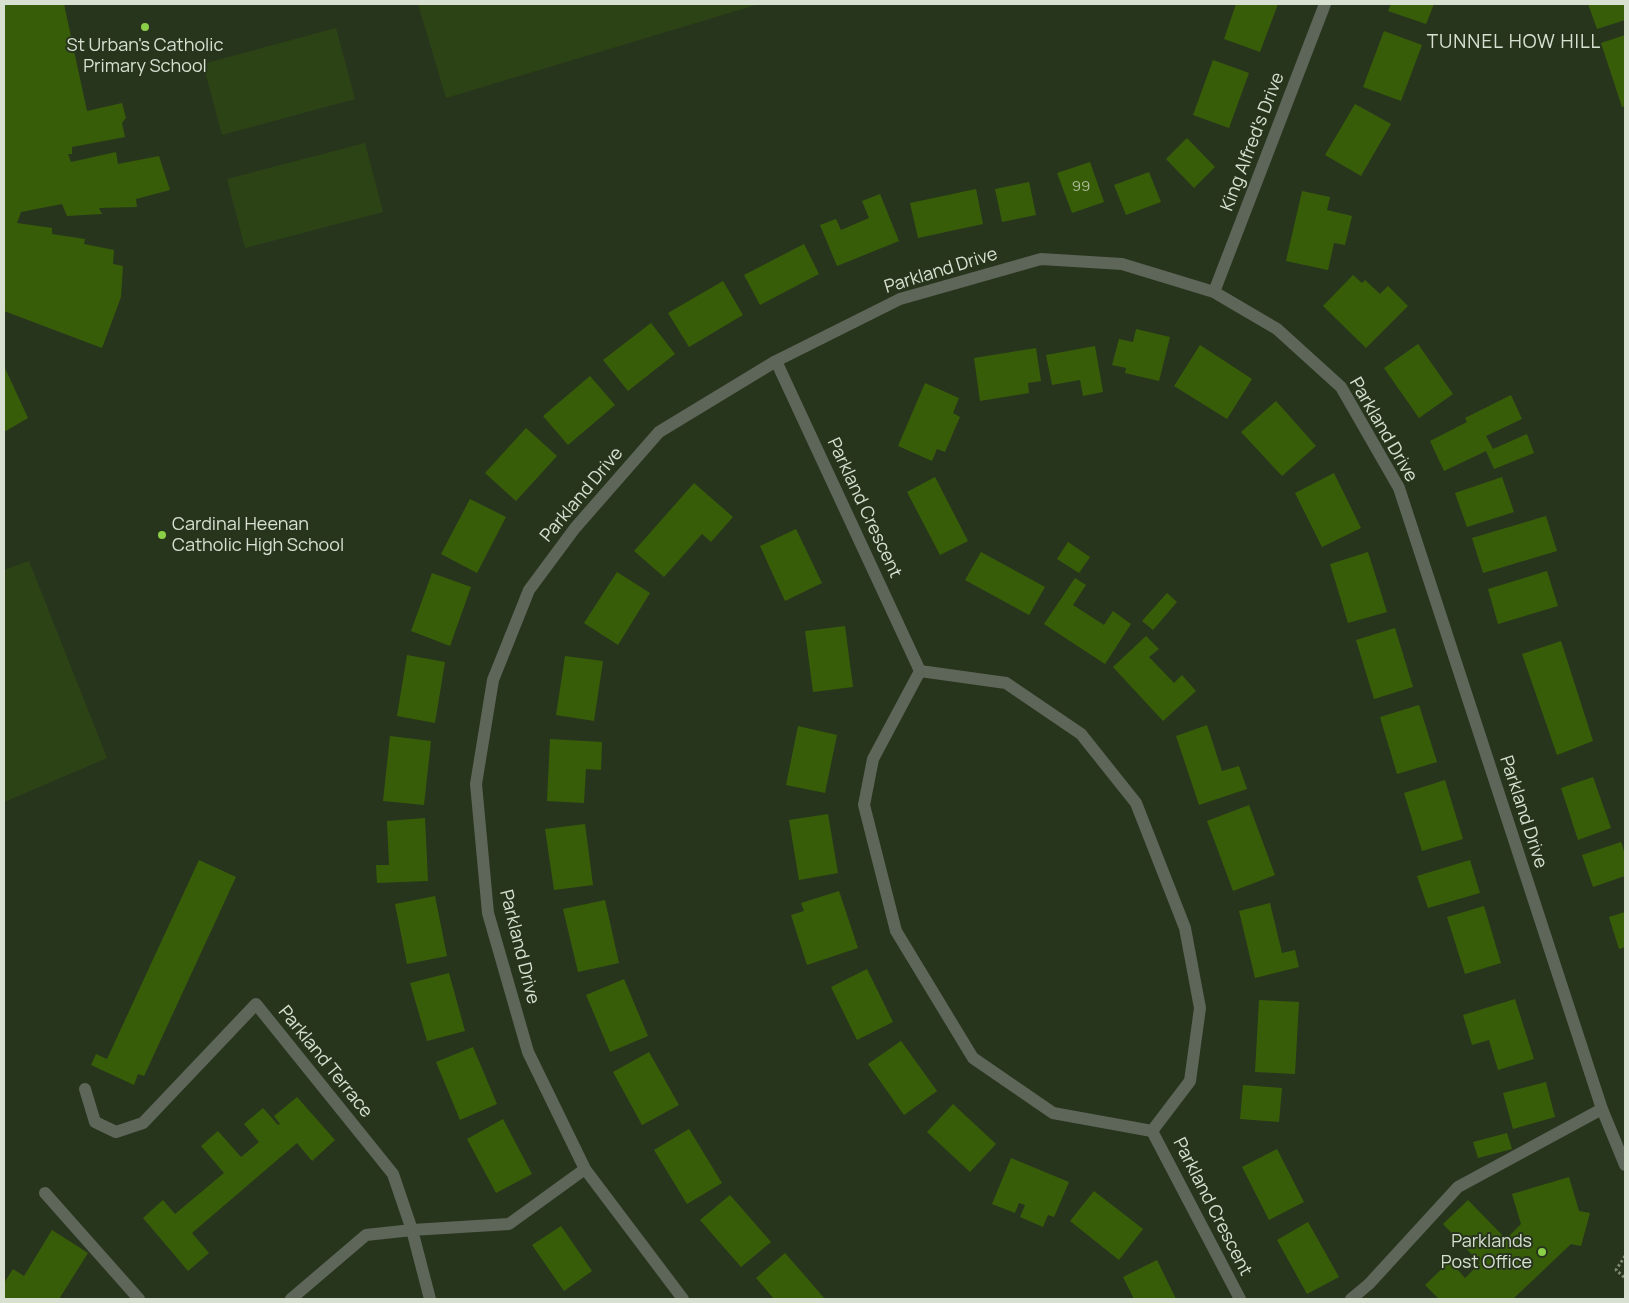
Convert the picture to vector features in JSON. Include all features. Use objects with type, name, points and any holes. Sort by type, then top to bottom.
[{"type":"street","name":"King Alfred's Drive","points":[[1214,292],[1325,4]]},
{"type":"street","name":"Parkland Drive","points":[[683,1299],[585,1169],[528,1052],[488,913],[476,784],[493,680],[529,590],[575,528],[659,432],[776,361],[900,299],[1041,259],[1122,264],[1214,292],[1277,329],[1341,387],[1399,488],[1602,1109],[1625,1165]]},
{"type":"street","name":"Parkland Crescent","points":[[776,361],[920,671]]},
{"type":"street","name":"Parkland Crescent","points":[[920,671],[873,759],[864,805],[896,931],[973,1058],[1053,1114],[1152,1131]]},
{"type":"street","name":"Parkland Crescent","points":[[920,671],[1006,683],[1081,734],[1136,803],[1185,928],[1200,1008],[1190,1081],[1152,1131]]},
{"type":"street","name":"Parkland Terrace","points":[[85,1089],[95,1122],[116,1132],[143,1123],[256,1004],[393,1174],[412,1230],[430,1299]]},
{"type":"street","points":[[1351,1299],[1369,1284],[1458,1187],[1602,1109]]},
{"type":"street","name":"Parkland Crescent","points":[[1152,1131],[1240,1299]]},
{"type":"street","points":[[291,1299],[366,1235],[509,1224],[585,1169]]},
{"type":"street","points":[[45,1193],[138,1299]]},
{"type":"path","points":[[1625,1256],[1616,1270],[1625,1278]]},
{"type":"green space","points":[[418,4],[759,4],[446,98]]},
{"type":"green space","points":[[336,28],[355,99],[222,135],[203,64]]},
{"type":"green space","points":[[365,143],[383,212],[245,248],[227,179]]},
{"type":"green space","points":[[29,561],[107,758],[4,802],[4,570]]},
{"type":"building","points":[[4,4],[64,4],[87,111],[122,103],[126,118],[122,123],[125,137],[72,147],[72,154],[68,154],[71,162],[116,152],[118,164],[159,156],[170,190],[136,199],[137,207],[99,208],[102,214],[67,216],[62,204],[21,212],[17,223],[52,228],[52,234],[85,239],[84,244],[114,250],[113,264],[123,266],[121,297],[102,348],[4,311]]},
{"type":"building","points":[[1236,4],[1278,4],[1260,52],[1224,39]]},
{"type":"building","points":[[1391,4],[1434,4],[1426,24],[1388,11]]},
{"type":"building","points":[[1588,4],[1624,4],[1625,20],[1597,29]]},
{"type":"building","points":[[1384,31],[1422,45],[1401,101],[1363,87]]},
{"type":"building","points":[[1625,35],[1625,106],[1622,107],[1601,43]]},
{"type":"building","points":[[1213,60],[1249,73],[1229,128],[1193,115]]},
{"type":"building","points":[[1355,104],[1391,124],[1361,176],[1325,155]]},
{"type":"building","points":[[1187,138],[1215,167],[1194,188],[1166,159]]},
{"type":"building","points":[[1090,162],[1104,202],[1072,213],[1057,173]]},
{"type":"building","points":[[1149,172],[1161,202],[1126,215],[1114,185]]},
{"type":"building","points":[[1029,182],[1036,215],[1002,222],[995,189]]},
{"type":"building","points":[[976,189],[983,224],[918,238],[910,203]]},
{"type":"building","points":[[1302,191],[1330,197],[1327,210],[1352,216],[1345,245],[1334,243],[1328,270],[1286,261]]},
{"type":"building","points":[[880,194],[899,241],[837,266],[820,225],[836,219],[841,230],[869,218],[862,201]]},
{"type":"building","points":[[804,244],[819,274],[760,305],[744,275]]},
{"type":"building","points":[[1353,275],[1362,283],[1365,280],[1380,294],[1388,286],[1408,306],[1366,348],[1323,306]]},
{"type":"building","points":[[723,281],[743,315],[689,347],[668,313]]},
{"type":"building","points":[[651,323],[675,354],[628,391],[603,360]]},
{"type":"building","points":[[1136,329],[1170,337],[1159,381],[1125,373],[1126,368],[1112,365],[1119,339],[1133,342]]},
{"type":"building","points":[[1418,344],[1453,394],[1419,418],[1384,368]]},
{"type":"building","points":[[1200,345],[1252,379],[1227,419],[1174,386]]},
{"type":"building","points":[[1095,346],[1103,392],[1083,396],[1080,380],[1052,385],[1046,355]]},
{"type":"building","points":[[1036,348],[1041,381],[1028,383],[1029,393],[980,401],[974,358]]},
{"type":"building","points":[[4,366],[28,418],[4,432]]},
{"type":"building","points":[[590,376],[615,405],[568,445],[543,416]]},
{"type":"building","points":[[925,383],[959,398],[953,413],[960,417],[945,452],[937,449],[932,461],[898,446]]},
{"type":"building","points":[[1511,395],[1522,419],[1486,436],[1493,449],[1527,434],[1534,453],[1494,469],[1486,451],[1444,471],[1430,441],[1467,422],[1465,418]]},
{"type":"building","points":[[1276,401],[1316,446],[1282,476],[1241,432]]},
{"type":"building","points":[[526,428],[557,456],[516,501],[485,473]]},
{"type":"building","points":[[1334,473],[1361,528],[1322,547],[1295,493]]},
{"type":"building","points":[[935,477],[968,541],[940,555],[907,492]]},
{"type":"building","points":[[1502,477],[1514,512],[1467,527],[1455,493]]},
{"type":"building","points":[[694,483],[733,517],[711,542],[702,534],[664,577],[634,551]]},
{"type":"building","points":[[470,499],[506,517],[477,573],[441,554]]},
{"type":"building","points":[[1546,516],[1557,551],[1483,573],[1472,538]]},
{"type":"building","points":[[796,529],[822,583],[785,601],[760,546]]},
{"type":"building","points":[[1068,542],[1090,557],[1079,573],[1057,559]]},
{"type":"building","points":[[981,552],[1045,587],[1029,615],[965,580]]},
{"type":"building","points":[[1368,552],[1387,612],[1348,623],[1330,564]]},
{"type":"building","points":[[1547,571],[1558,606],[1498,624],[1488,589]]},
{"type":"building","points":[[617,572],[650,593],[618,645],[584,623]]},
{"type":"building","points":[[432,573],[471,587],[450,646],[411,631]]},
{"type":"building","points":[[1075,578],[1086,585],[1073,605],[1104,625],[1113,611],[1131,624],[1105,664],[1044,624]]},
{"type":"building","points":[[1167,593],[1177,602],[1153,630],[1142,621]]},
{"type":"building","points":[[845,626],[853,687],[813,692],[805,631]]},
{"type":"building","points":[[1395,628],[1413,687],[1374,699],[1356,640]]},
{"type":"building","points":[[1146,636],[1159,649],[1149,657],[1174,683],[1182,675],[1196,691],[1163,721],[1113,667]]},
{"type":"building","points":[[1561,641],[1593,741],[1557,755],[1522,654]]},
{"type":"building","points":[[407,655],[445,662],[435,723],[397,716]]},
{"type":"building","points":[[565,656],[603,661],[594,721],[556,715]]},
{"type":"building","points":[[1419,705],[1437,762],[1397,774],[1380,717]]},
{"type":"building","points":[[1207,725],[1222,771],[1239,766],[1247,789],[1199,805],[1176,736]]},
{"type":"building","points":[[798,726],[837,735],[825,793],[786,785]]},
{"type":"building","points":[[390,736],[431,741],[424,805],[383,801]]},
{"type":"building","points":[[550,739],[602,742],[601,770],[586,769],[584,803],[547,801]]},
{"type":"building","points":[[1593,777],[1611,828],[1578,840],[1561,788]]},
{"type":"building","points":[[1445,780],[1463,839],[1422,851],[1404,793]]},
{"type":"building","points":[[1249,805],[1275,875],[1233,891],[1207,821]]},
{"type":"building","points":[[828,814],[838,873],[799,880],[789,820]]},
{"type":"building","points":[[425,818],[428,881],[377,883],[376,865],[389,865],[387,821]]},
{"type":"building","points":[[585,824],[593,885],[554,890],[545,829]]},
{"type":"building","points":[[1621,842],[1625,854],[1625,876],[1593,887],[1582,855]]},
{"type":"building","points":[[199,860],[236,877],[144,1076],[138,1074],[134,1085],[91,1065],[96,1054],[107,1059]]},
{"type":"building","points":[[1470,860],[1480,893],[1428,908],[1417,876]]},
{"type":"building","points":[[839,891],[858,948],[807,965],[791,915],[804,911],[801,903]]},
{"type":"building","points":[[435,896],[447,956],[407,964],[395,904]]},
{"type":"building","points":[[605,900],[619,963],[578,972],[563,909]]},
{"type":"building","points":[[1270,903],[1282,953],[1295,950],[1299,967],[1255,978],[1239,911]]},
{"type":"building","points":[[1484,906],[1501,963],[1465,974],[1447,917]]},
{"type":"building","points":[[1625,912],[1625,947],[1619,949],[1609,917]]},
{"type":"building","points":[[867,969],[893,1022],[857,1040],[831,987]]},
{"type":"building","points":[[449,973],[465,1031],[427,1041],[410,983]]},
{"type":"building","points":[[624,979],[648,1036],[610,1052],[586,995]]},
{"type":"building","points":[[1515,999],[1534,1059],[1498,1070],[1489,1040],[1472,1045],[1463,1015]]},
{"type":"building","points":[[1259,1000],[1299,1002],[1295,1074],[1255,1072]]},
{"type":"building","points":[[901,1041],[937,1091],[904,1115],[868,1064]]},
{"type":"building","points":[[473,1047],[497,1104],[460,1120],[436,1062]]},
{"type":"building","points":[[649,1052],[679,1105],[642,1125],[613,1072]]},
{"type":"building","points":[[1546,1082],[1555,1117],[1513,1129],[1503,1093]]},
{"type":"building","points":[[1243,1085],[1282,1088],[1279,1122],[1240,1119]]},
{"type":"building","points":[[297,1097],[335,1140],[312,1161],[297,1143],[192,1233],[209,1253],[188,1271],[143,1218],[163,1200],[175,1214],[224,1173],[201,1146],[218,1131],[241,1157],[259,1142],[244,1124],[263,1108],[278,1125],[280,1124],[274,1116]]},
{"type":"building","points":[[953,1104],[996,1144],[970,1172],[927,1132]]},
{"type":"building","points":[[503,1119],[532,1174],[496,1193],[467,1139]]},
{"type":"building","points":[[689,1129],[722,1183],[687,1204],[654,1150]]},
{"type":"building","points":[[1507,1133],[1512,1149],[1478,1158],[1473,1142]]},
{"type":"building","points":[[1277,1149],[1304,1202],[1269,1220],[1242,1167]]},
{"type":"building","points":[[1011,1158],[1069,1182],[1054,1217],[1048,1215],[1043,1227],[1020,1217],[1025,1205],[1019,1203],[1015,1213],[992,1204]]},
{"type":"building","points":[[1569,1177],[1579,1211],[1590,1213],[1581,1246],[1571,1244],[1513,1299],[1439,1299],[1425,1285],[1450,1261],[1465,1278],[1480,1263],[1443,1224],[1468,1200],[1506,1239],[1521,1224],[1512,1194]]},
{"type":"building","points":[[1094,1191],[1143,1229],[1119,1260],[1070,1221]]},
{"type":"building","points":[[730,1195],[771,1242],[741,1267],[700,1220]]},
{"type":"building","points":[[1308,1222],[1339,1277],[1307,1294],[1277,1240]]},
{"type":"building","points":[[561,1226],[592,1271],[564,1291],[532,1245]]},
{"type":"building","points":[[52,1230],[88,1253],[59,1299],[4,1299],[4,1283],[13,1269],[24,1276]]},
{"type":"building","points":[[785,1253],[825,1299],[774,1299],[756,1278]]},
{"type":"building","points":[[1157,1260],[1176,1299],[1134,1299],[1123,1277]]},
{"type":"place","name":"St Urban's Catholic Primary School","points":[[145,27]]},
{"type":"place","name":"Cardinal Heenan Catholic High School","points":[[162,535]]},
{"type":"place","name":"Parklands Post Office","points":[[1542,1252]]},
{"type":"district","name":"TUNNEL HOW HILL","points":[[1514,43]]}]
